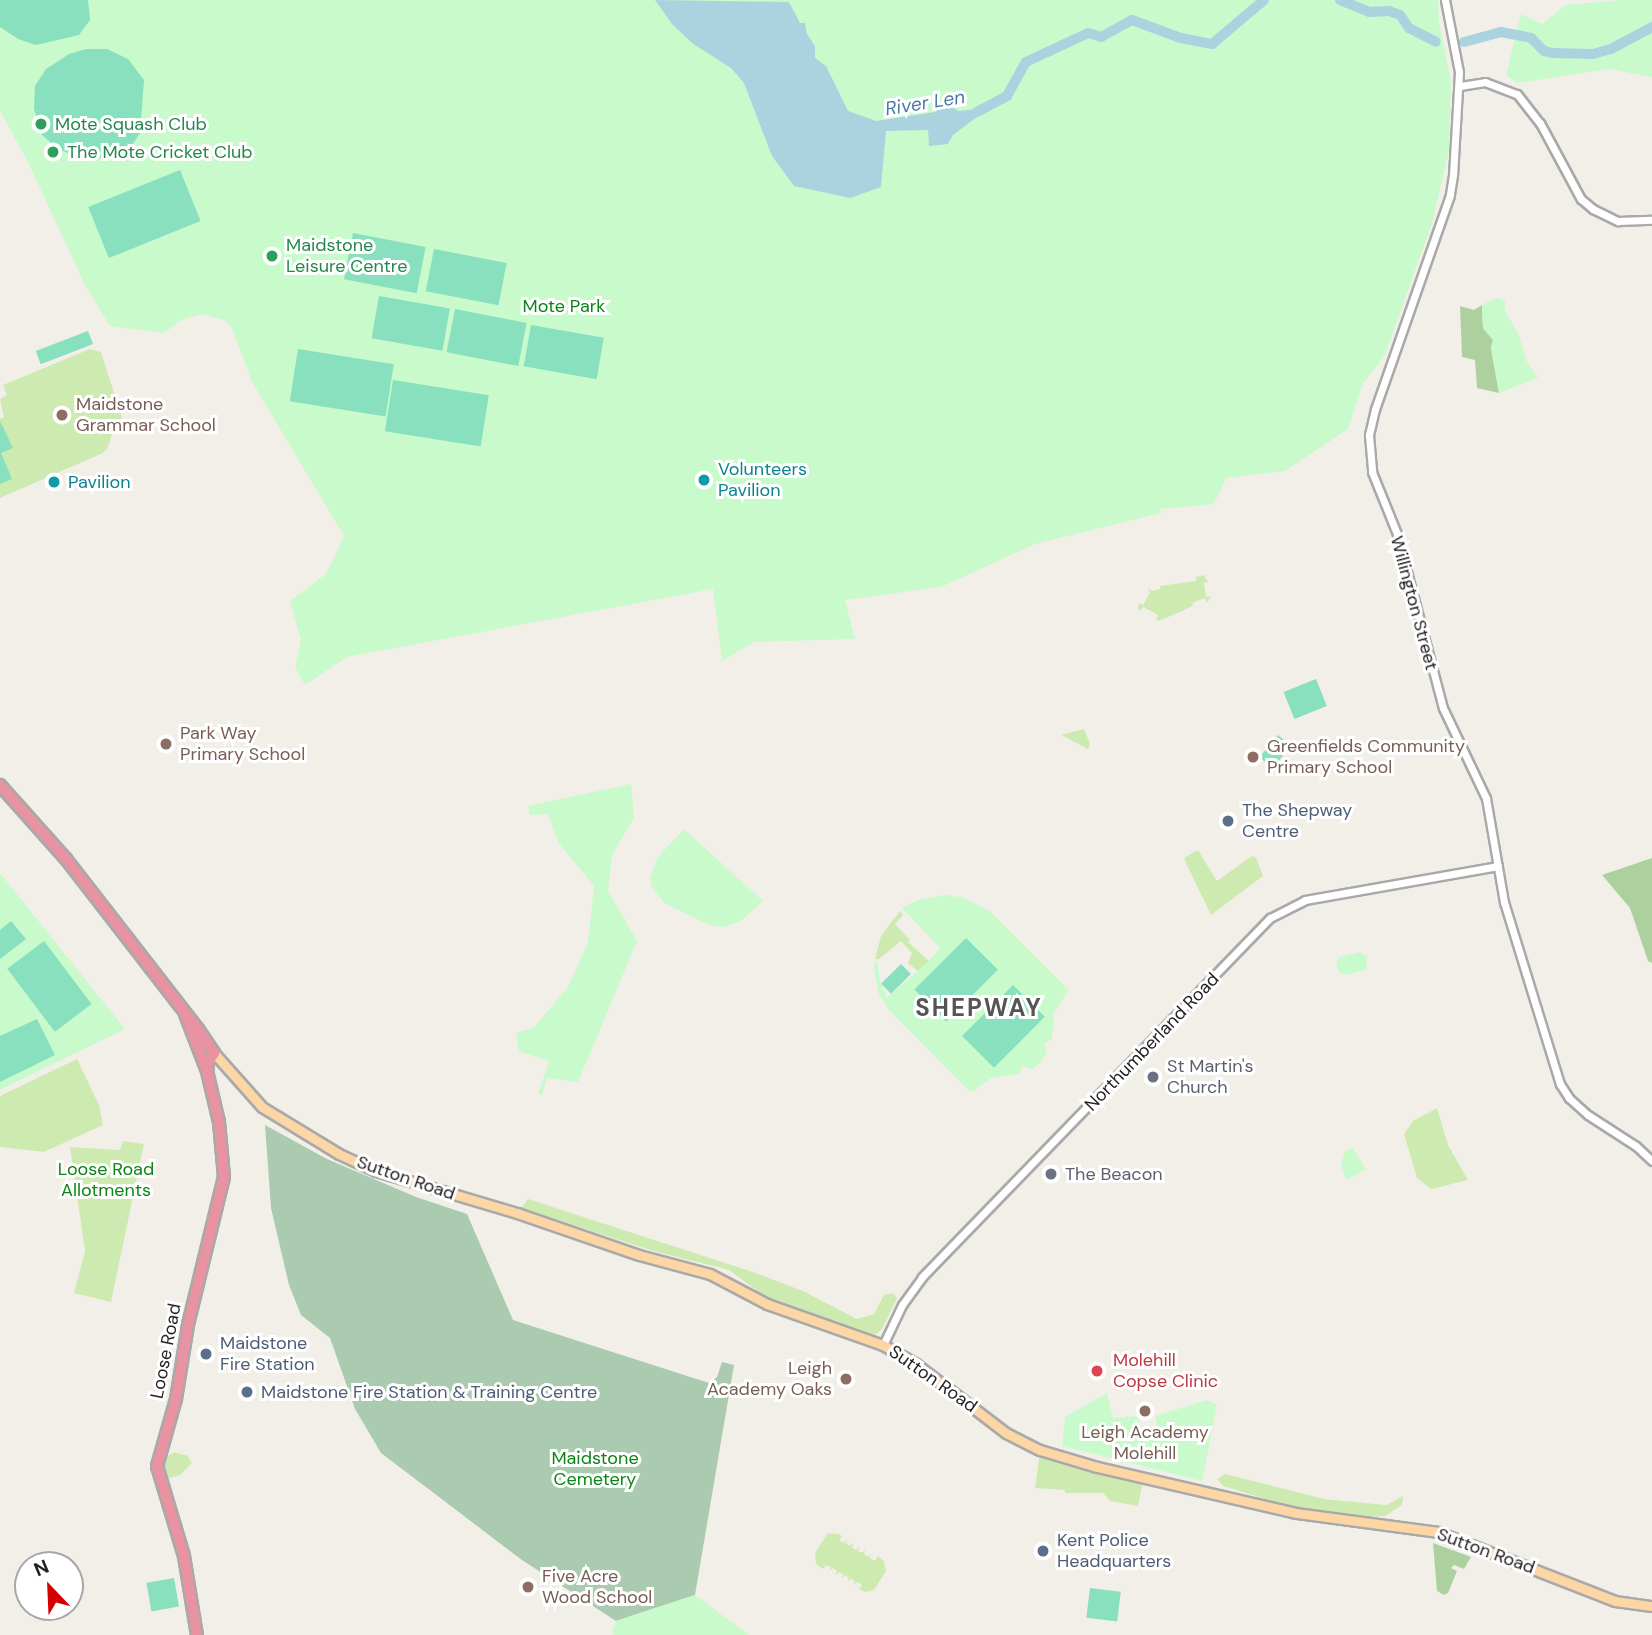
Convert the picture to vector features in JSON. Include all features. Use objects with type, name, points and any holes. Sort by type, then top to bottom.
[{"type":"highway","name":"Loose Road","points":[[0,785],[66,859],[185,1014],[213,1055],[207,1072]]},
{"type":"highway","name":"Loose Road","points":[[185,1014],[207,1072],[224,1145],[224,1177],[215,1223],[190,1314],[176,1399],[158,1466],[184,1556],[197,1635]]},
{"type":"main road","name":"Sutton Road","points":[[194,1039],[280,1120],[327,1148],[376,1171],[517,1213],[639,1255],[710,1273],[767,1304],[883,1345],[916,1364],[1006,1433],[1040,1450],[1097,1467],[1296,1513],[1438,1532],[1615,1601],[1652,1606]]},
{"type":"street","name":"Willington Street","points":[[1445,0],[1460,86],[1450,195],[1379,398],[1369,447],[1372,472],[1403,556],[1443,708],[1486,798],[1504,902],[1560,1084],[1569,1098],[1588,1115],[1636,1146],[1652,1161]]},
{"type":"street","points":[[1460,86],[1485,82],[1517,94],[1540,124],[1581,199],[1593,209],[1618,221],[1652,220]]},
{"type":"street","name":"Northumberland Road","points":[[883,1345],[898,1312],[922,1278],[1270,918],[1305,900],[1498,866]]},
{"type":"green space","name":"Mote Park","points":[[0,0],[1438,0],[1439,23],[1451,82],[1449,151],[1432,223],[1385,355],[1363,383],[1348,429],[1285,471],[1226,478],[1214,504],[1162,509],[1160,507],[1161,513],[1035,544],[941,587],[845,600],[855,639],[754,642],[722,661],[713,589],[347,657],[305,685],[295,667],[301,641],[290,601],[326,574],[344,536],[252,382],[231,326],[224,320],[202,314],[183,319],[164,333],[110,326],[85,285],[27,160],[0,111]]},
{"type":"green space","points":[[0,0],[88,0],[90,20],[79,35],[36,45],[18,39],[0,27]]},
{"type":"green space","points":[[1652,0],[1652,77],[1609,69],[1517,83],[1506,75],[1521,14],[1542,24],[1566,5]]},
{"type":"green space","points":[[86,49],[107,49],[128,59],[144,80],[140,133],[129,150],[112,159],[78,157],[58,149],[42,135],[34,109],[35,86],[46,69],[69,54]]},
{"type":"green space","points":[[180,170],[201,221],[109,258],[88,207]]},
{"type":"green space","points":[[353,233],[426,247],[417,293],[344,279]]},
{"type":"green space","points":[[434,249],[507,263],[498,305],[426,291]]},
{"type":"green space","points":[[379,296],[450,309],[442,351],[372,338]]},
{"type":"green space","points":[[1497,298],[1505,301],[1505,311],[1519,335],[1527,362],[1538,378],[1499,393],[1491,348],[1493,340],[1483,328],[1482,305]]},
{"type":"green space","points":[[1482,305],[1483,328],[1493,340],[1491,348],[1499,393],[1477,388],[1475,360],[1462,357],[1460,306],[1474,310]]},
{"type":"green space","points":[[455,309],[527,323],[518,366],[447,352]]},
{"type":"green space","points":[[531,325],[604,338],[597,379],[524,366]]},
{"type":"green space","points":[[88,331],[93,344],[41,364],[36,351]]},
{"type":"green space","name":"Maidstone Grammar School","points":[[90,349],[101,352],[122,418],[116,421],[108,447],[103,453],[0,498],[0,419],[4,417],[0,399],[7,395],[3,385]]},
{"type":"green space","points":[[298,349],[394,364],[386,417],[290,401]]},
{"type":"green space","points":[[393,380],[489,395],[481,447],[385,431]]},
{"type":"green space","points":[[0,421],[13,448],[1,453],[12,479],[0,484]]},
{"type":"green space","points":[[1204,575],[1208,582],[1204,583],[1206,597],[1211,596],[1207,603],[1205,598],[1159,621],[1156,619],[1158,615],[1143,607],[1140,611],[1138,608],[1139,603],[1143,605],[1150,593],[1148,588],[1152,591],[1160,589],[1160,586],[1196,581],[1196,577]]},
{"type":"green space","points":[[1316,679],[1327,706],[1294,719],[1284,692]]},
{"type":"green space","points":[[1084,729],[1090,744],[1088,749],[1061,735]]},
{"type":"green space","points":[[1278,735],[1291,746],[1272,768],[1259,757]]},
{"type":"green space","points":[[631,784],[634,818],[612,855],[608,891],[637,941],[578,1082],[547,1078],[542,1095],[538,1094],[549,1061],[519,1051],[516,1033],[534,1027],[568,987],[588,943],[594,886],[558,842],[548,814],[530,815],[528,806]]},
{"type":"green space","points":[[684,829],[763,901],[741,921],[723,927],[709,925],[664,903],[652,887],[650,878],[657,858]]},
{"type":"green space","points":[[1198,850],[1217,881],[1252,856],[1256,858],[1263,876],[1211,915],[1184,858]]},
{"type":"green space","points":[[1652,858],[1652,963],[1648,961],[1630,908],[1602,875]]},
{"type":"green space","points":[[0,873],[125,1029],[0,1090]]},
{"type":"green space","points":[[946,895],[965,898],[991,912],[1069,990],[1054,1012],[1052,1039],[1044,1044],[1047,1053],[1040,1063],[1032,1069],[1022,1066],[1020,1074],[991,1078],[973,1091],[969,1091],[889,1010],[879,994],[874,969],[874,962],[877,961],[880,982],[887,998],[929,961],[940,948],[902,908],[918,900]]},
{"type":"green space","points":[[900,911],[903,915],[895,924],[910,940],[908,942],[929,961],[918,971],[908,963],[912,953],[901,941],[879,959],[875,959],[881,936]]},
{"type":"green space","points":[[11,921],[26,939],[0,959],[0,930]]},
{"type":"green space","points":[[966,938],[998,970],[946,1021],[914,990]]},
{"type":"green space","points":[[44,941],[92,1004],[55,1032],[7,969]]},
{"type":"green space","points":[[1360,952],[1367,957],[1366,970],[1344,975],[1339,972],[1336,963],[1339,957]]},
{"type":"green space","points":[[901,964],[911,974],[891,994],[881,984]]},
{"type":"green space","points":[[1013,985],[1045,1017],[994,1068],[962,1036]]},
{"type":"green space","points":[[37,1019],[55,1055],[0,1082],[0,1036]]},
{"type":"green space","name":"Loose Road Allotments","points":[[77,1059],[99,1105],[103,1125],[44,1152],[0,1147],[0,1096]]},
{"type":"green space","points":[[1437,1108],[1448,1145],[1468,1180],[1431,1189],[1417,1178],[1404,1134],[1413,1121]]},
{"type":"green space","name":"Maidstone Cemetery","points":[[265,1125],[327,1159],[416,1197],[467,1214],[513,1320],[709,1383],[717,1377],[722,1362],[734,1365],[695,1595],[616,1621],[522,1560],[381,1453],[355,1409],[330,1338],[301,1315],[289,1285],[271,1208]]},
{"type":"green space","name":"Loose Road Allotments","points":[[123,1141],[144,1144],[111,1302],[74,1293],[85,1251],[70,1147],[120,1150]]},
{"type":"green space","points":[[1352,1147],[1366,1169],[1347,1180],[1341,1168],[1344,1152]]},
{"type":"green space","points":[[528,1199],[753,1272],[803,1291],[857,1319],[874,1314],[884,1295],[893,1293],[897,1298],[882,1329],[871,1335],[768,1299],[729,1270],[653,1251],[521,1208]]},
{"type":"green space","points":[[1107,1393],[1113,1418],[1137,1416],[1143,1432],[1157,1426],[1155,1416],[1207,1400],[1217,1405],[1202,1481],[1062,1446],[1065,1417]]},
{"type":"green space","points":[[174,1452],[188,1456],[192,1463],[180,1475],[167,1479],[164,1459]]},
{"type":"green space","points":[[1044,1455],[1141,1479],[1143,1482],[1138,1506],[1110,1501],[1103,1493],[1065,1493],[1065,1490],[1035,1488],[1039,1458]]},
{"type":"green space","points":[[1225,1474],[1324,1499],[1386,1505],[1403,1496],[1402,1505],[1385,1516],[1369,1517],[1292,1507],[1223,1486],[1217,1479]]},
{"type":"green space","points":[[828,1533],[839,1534],[842,1536],[839,1541],[844,1543],[847,1539],[846,1544],[850,1546],[853,1542],[852,1548],[856,1550],[859,1546],[858,1551],[862,1553],[865,1549],[864,1554],[869,1557],[871,1553],[870,1558],[875,1561],[878,1556],[884,1561],[886,1571],[874,1590],[865,1592],[859,1589],[862,1585],[857,1582],[853,1586],[855,1581],[851,1579],[847,1582],[849,1578],[845,1575],[841,1579],[843,1574],[839,1572],[835,1576],[837,1571],[833,1568],[828,1572],[831,1567],[826,1565],[823,1569],[816,1564],[815,1553]]},
{"type":"green space","points":[[1433,1543],[1471,1557],[1464,1569],[1454,1565],[1451,1568],[1457,1571],[1448,1593],[1444,1595],[1437,1591]]},
{"type":"green space","points":[[174,1578],[179,1607],[151,1611],[146,1583]]},
{"type":"green space","points":[[1090,1588],[1121,1592],[1117,1622],[1086,1618]]},
{"type":"green space","points":[[695,1595],[749,1635],[614,1635],[612,1632],[616,1621]]},
{"type":"water","points":[[655,0],[789,2],[800,23],[805,23],[807,34],[815,46],[815,58],[826,66],[848,111],[876,121],[935,112],[949,104],[958,111],[989,108],[953,135],[948,144],[929,146],[928,130],[886,131],[881,187],[850,198],[794,186],[772,156],[744,83],[731,68],[692,43],[672,24]]},
{"type":"waterway","name":"River Len","points":[[977,112],[1007,96],[1026,62],[1088,33],[1101,37],[1132,20],[1181,38],[1212,44],[1264,0]]},
{"type":"waterway","name":"River Len","points":[[1340,0],[1369,12],[1389,11],[1400,15],[1409,28],[1436,42]]},
{"type":"waterway","name":"River Len","points":[[1464,42],[1501,32],[1531,38],[1544,51],[1593,54],[1611,49],[1652,27]]},
{"type":"place","name":"Mote Squash Club","points":[[41,124]]},
{"type":"place","name":"The Mote Cricket Club","points":[[53,152]]},
{"type":"place","name":"Maidstone Leisure Centre","points":[[272,256]]},
{"type":"place","name":"Maidstone Grammar School","points":[[62,415]]},
{"type":"place","name":"Volunteers Pavilion","points":[[704,480]]},
{"type":"place","name":"Pavilion","points":[[54,482]]},
{"type":"place","name":"Park Way Primary School","points":[[166,744]]},
{"type":"place","name":"Greenfields Community Primary School","points":[[1253,757]]},
{"type":"place","name":"The Shepway Centre","points":[[1228,821]]},
{"type":"place","name":"St Martin's Church","points":[[1153,1077]]},
{"type":"place","name":"The Beacon","points":[[1051,1174]]},
{"type":"place","name":"Maidstone Fire Station","points":[[206,1354]]},
{"type":"place","name":"Molehill Copse Clinic","points":[[1097,1371]]},
{"type":"place","name":"Leigh Academy Oaks","points":[[846,1379]]},
{"type":"place","name":"Maidstone Fire Station & Training Centre","points":[[247,1392]]},
{"type":"place","name":"Leigh Academy Molehill","points":[[1145,1411]]},
{"type":"place","name":"Kent Police Headquarters","points":[[1043,1551]]},
{"type":"place","name":"Five Acre Wood School","points":[[528,1587]]},
{"type":"district","name":"SHEPWAY","points":[[979,1008]]}]
